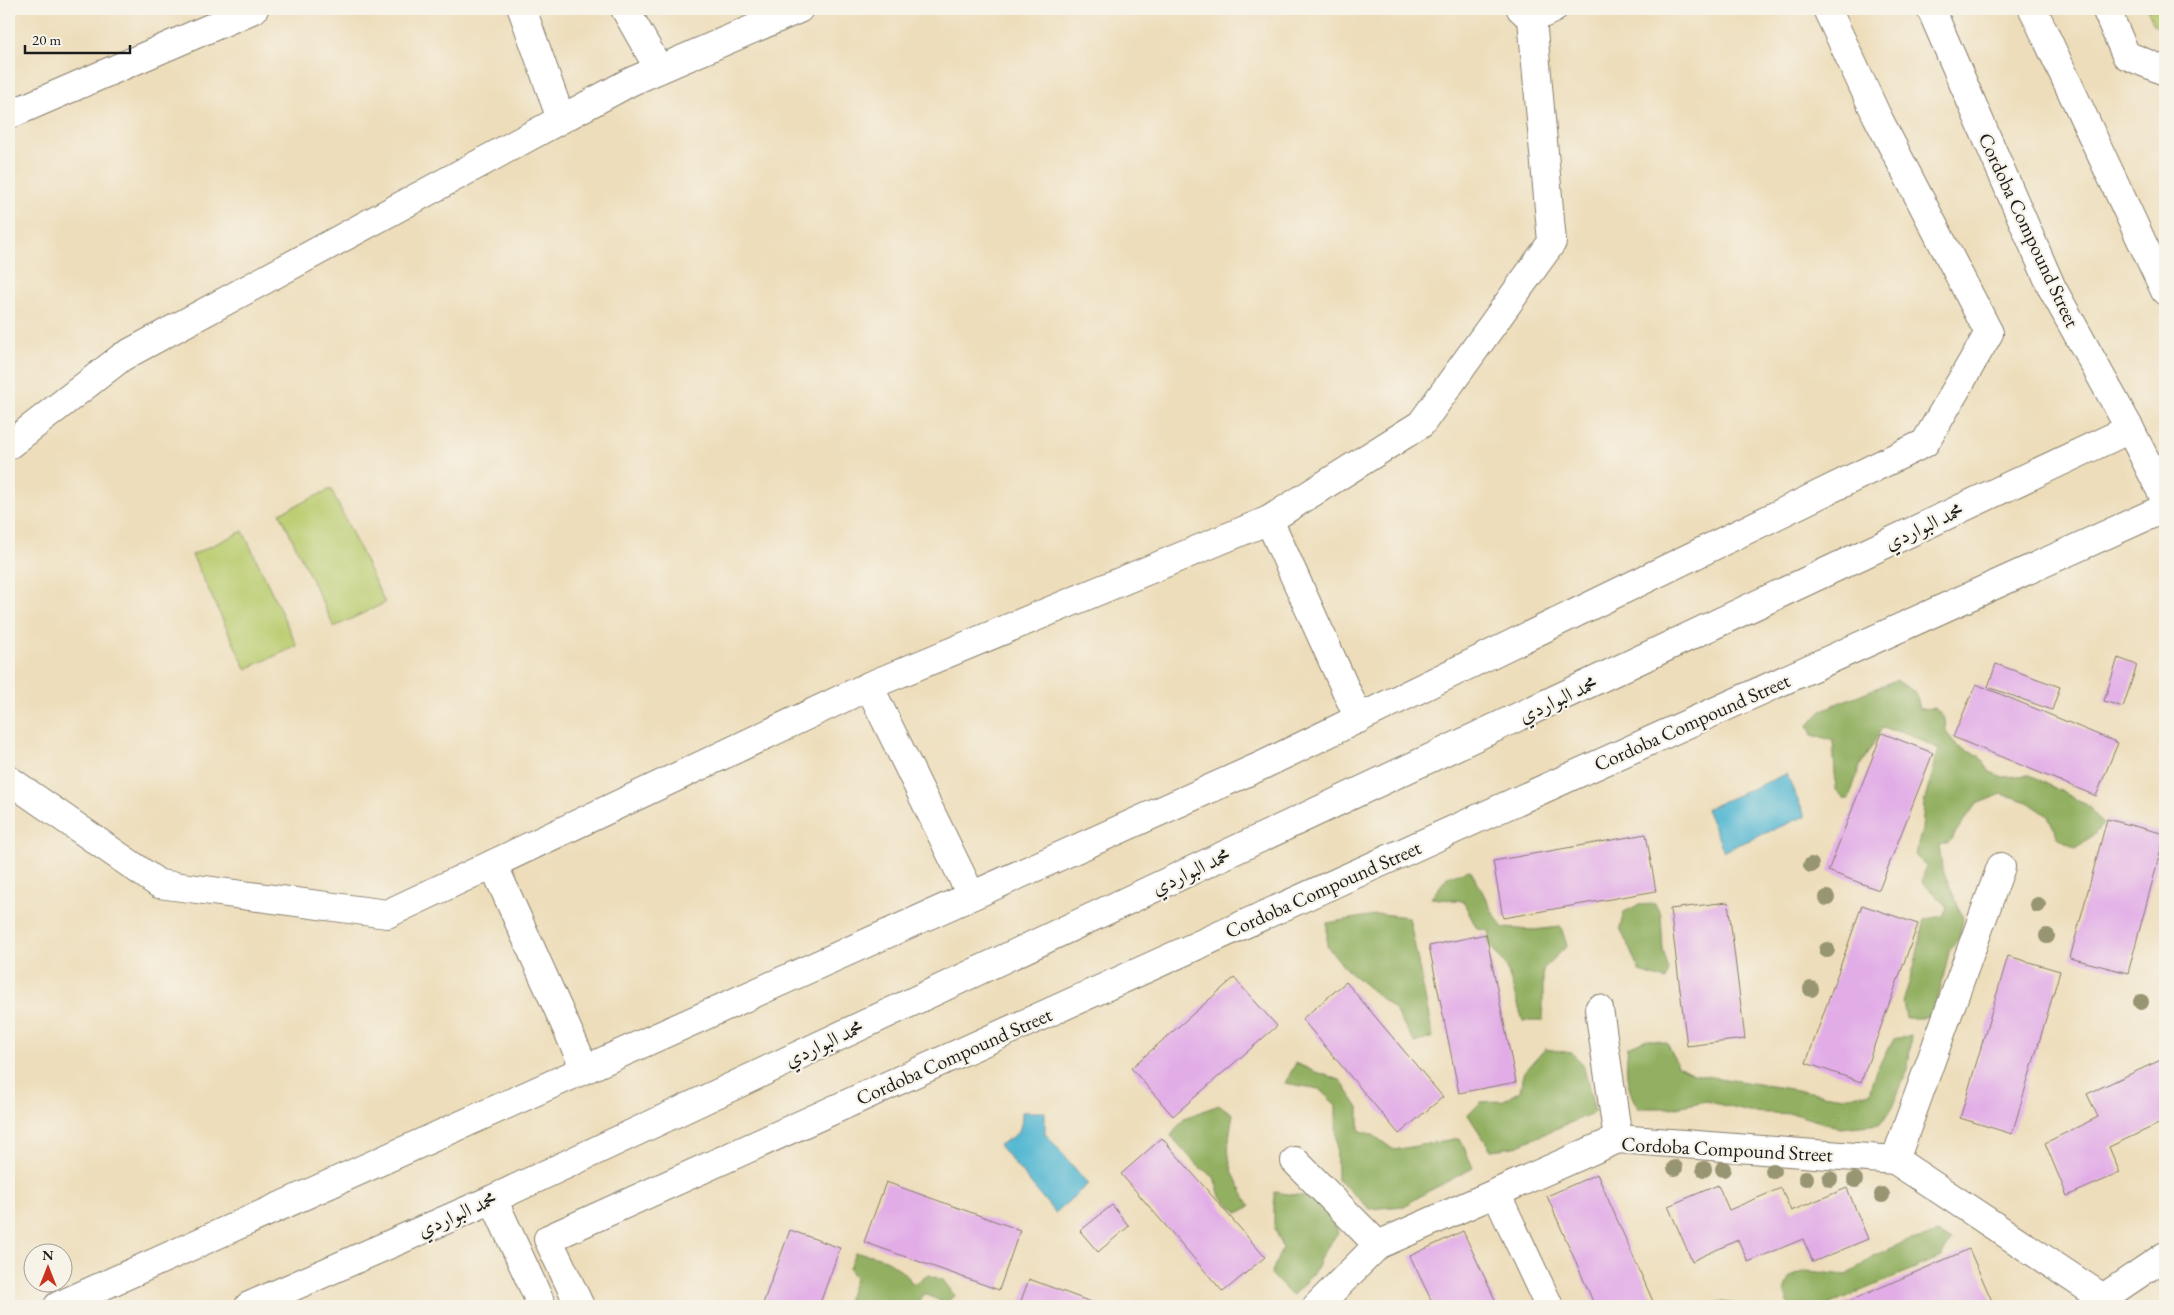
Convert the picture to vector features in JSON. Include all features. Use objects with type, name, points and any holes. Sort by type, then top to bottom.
[{"type":"street","points":[[9,115],[254,9]]},
{"type":"street","points":[[522,9],[561,119]]},
{"type":"street","points":[[625,9],[659,69]]},
{"type":"street","points":[[9,445],[122,357],[630,82],[799,9]]},
{"type":"street","points":[[58,1306],[1263,765],[1925,443],[1989,334],[1877,116],[1827,9]]},
{"type":"street","name":"Cordoba Compound Street","points":[[1931,9],[2052,288],[2130,430],[2165,499]]},
{"type":"street","points":[[2033,9],[2165,291]]},
{"type":"street","points":[[2106,9],[2126,55],[2165,71]]},
{"type":"street","points":[[9,780],[159,884],[387,914],[869,686],[1269,520],[1421,424],[1552,242],[1535,12]]},
{"type":"street","name":"محمد البواردي","points":[[249,1306],[492,1199],[2130,430]]},
{"type":"street","name":"Cordoba Compound Street","points":[[580,1306],[548,1239],[2165,508]]},
{"type":"street","points":[[1269,520],[1359,718]]},
{"type":"street","points":[[869,686],[971,896]]},
{"type":"street","points":[[493,864],[585,1070]]},
{"type":"street","points":[[1895,1160],[2001,866]]},
{"type":"street","points":[[1599,1009],[1618,1139]]},
{"type":"street","name":"Cordoba Compound Street","points":[[1317,1306],[1378,1245],[1618,1139],[1895,1160],[2105,1302]]},
{"type":"street","points":[[1295,1161],[1378,1245]]},
{"type":"street","points":[[1496,1193],[1549,1306]]},
{"type":"street","points":[[492,1199],[542,1306]]},
{"type":"street","points":[[2105,1302],[2165,1256]]},
{"type":"green space","points":[[2147,9],[2165,9],[2165,29],[2154,25]]},
{"type":"green space","points":[[331,489],[385,603],[334,627],[280,513]]},
{"type":"green space","points":[[243,531],[297,646],[246,669],[192,555]]},
{"type":"green space","points":[[1896,680],[1916,693],[1920,709],[1935,708],[1945,719],[1946,732],[1958,747],[1979,756],[1990,772],[2003,777],[2030,775],[2087,805],[2103,824],[2091,838],[2075,848],[2058,837],[2048,816],[2028,802],[2002,794],[1976,804],[1949,842],[1939,845],[1942,868],[1963,918],[1960,936],[1949,952],[1936,1007],[1927,1018],[1906,1018],[1903,1002],[1914,967],[1925,919],[1943,916],[1947,907],[1922,882],[1926,866],[1915,854],[1922,830],[1924,803],[1939,749],[1906,733],[1882,728],[1859,768],[1849,799],[1845,799],[1836,790],[1833,740],[1812,735],[1808,725],[1824,709]]},
{"type":"green space","points":[[1470,870],[1503,928],[1533,930],[1561,927],[1567,946],[1543,969],[1543,1021],[1523,1021],[1506,966],[1487,942],[1490,931],[1477,929],[1463,901],[1431,898],[1448,876]]},
{"type":"green space","points":[[1655,904],[1661,915],[1663,950],[1669,970],[1666,980],[1640,972],[1620,928],[1624,912],[1638,905]]},
{"type":"green space","points":[[1381,914],[1409,917],[1433,1037],[1415,1043],[1394,1009],[1346,969],[1327,946],[1327,923]]},
{"type":"green space","points":[[1911,1035],[1908,1069],[1890,1112],[1879,1124],[1841,1128],[1794,1114],[1749,1112],[1706,1101],[1672,1108],[1638,1108],[1627,1079],[1628,1047],[1647,1039],[1667,1043],[1678,1066],[1693,1074],[1842,1097],[1869,1093],[1876,1070],[1894,1039]]},
{"type":"green space","points":[[1545,1049],[1572,1053],[1583,1064],[1595,1112],[1514,1147],[1491,1150],[1468,1115],[1481,1102],[1502,1101],[1520,1091],[1523,1074]]},
{"type":"green space","points":[[1296,1063],[1340,1080],[1359,1108],[1359,1130],[1373,1135],[1394,1150],[1460,1138],[1473,1168],[1404,1206],[1370,1209],[1337,1179],[1336,1105],[1319,1089],[1285,1083]]},
{"type":"green space","points":[[1219,1105],[1233,1114],[1229,1142],[1230,1162],[1250,1206],[1239,1213],[1220,1196],[1214,1177],[1198,1166],[1171,1136],[1184,1118]]},
{"type":"green space","points":[[1274,1192],[1303,1196],[1330,1212],[1338,1233],[1323,1253],[1313,1274],[1292,1296],[1271,1274],[1282,1248],[1274,1225]]},
{"type":"green space","points":[[1938,1233],[1951,1241],[1941,1257],[1830,1304],[1830,1306],[1789,1306],[1784,1291],[1789,1277],[1807,1271],[1846,1275],[1875,1256],[1904,1242]]},
{"type":"green space","points":[[855,1253],[888,1261],[900,1270],[913,1284],[929,1275],[943,1280],[955,1296],[945,1303],[925,1294],[915,1305],[850,1306],[847,1301],[855,1279],[849,1268]]},
{"type":"green space","points":[[1722,1302],[1747,1306],[1697,1306]]},
{"type":"water","points":[[1786,774],[1805,816],[1724,851],[1706,809]]},
{"type":"water","points":[[1022,1112],[1045,1112],[1045,1133],[1088,1184],[1055,1213],[999,1145],[1017,1133],[1021,1125]]},
{"type":"building","points":[[2118,658],[2137,665],[2123,707],[2104,701]]},
{"type":"building","points":[[1996,664],[2060,687],[2052,710],[1988,687]]},
{"type":"building","points":[[1976,684],[2118,743],[2096,796],[1953,737]]},
{"type":"building","points":[[1882,733],[1933,753],[1879,890],[1828,871]]},
{"type":"building","points":[[2107,819],[2165,834],[2128,973],[2070,958]]},
{"type":"building","points":[[1646,834],[1656,891],[1503,918],[1493,861]]},
{"type":"building","points":[[1728,902],[1745,1039],[1687,1046],[1670,909]]},
{"type":"building","points":[[1862,905],[1918,924],[1861,1082],[1806,1063]]},
{"type":"building","points":[[1486,934],[1516,1082],[1459,1093],[1429,946]]},
{"type":"building","points":[[2008,956],[2060,971],[2012,1134],[1960,1118]]},
{"type":"building","points":[[1234,978],[1277,1026],[1173,1116],[1131,1068]]},
{"type":"building","points":[[1346,982],[1443,1097],[1399,1134],[1302,1019]]},
{"type":"building","points":[[2165,1058],[2165,1121],[2109,1147],[2120,1173],[2067,1196],[2045,1143],[2098,1117],[2087,1094]]},
{"type":"building","points":[[1162,1138],[1265,1257],[1223,1292],[1121,1174]]},
{"type":"building","points":[[1597,1174],[1655,1306],[1595,1306],[1547,1196]]},
{"type":"building","points":[[886,1182],[1020,1230],[999,1290],[864,1242]]},
{"type":"building","points":[[1718,1185],[1729,1210],[1781,1188],[1791,1211],[1847,1188],[1868,1239],[1813,1262],[1803,1239],[1748,1262],[1738,1240],[1692,1261],[1668,1206]]},
{"type":"building","points":[[1112,1205],[1129,1226],[1098,1252],[1080,1231]]},
{"type":"building","points":[[790,1230],[840,1248],[819,1306],[762,1306]]},
{"type":"building","points":[[1463,1231],[1498,1306],[1434,1306],[1410,1256]]},
{"type":"building","points":[[1969,1249],[1992,1301],[1981,1306],[1838,1306]]},
{"type":"building","points":[[1029,1279],[1102,1306],[1019,1306]]}]
